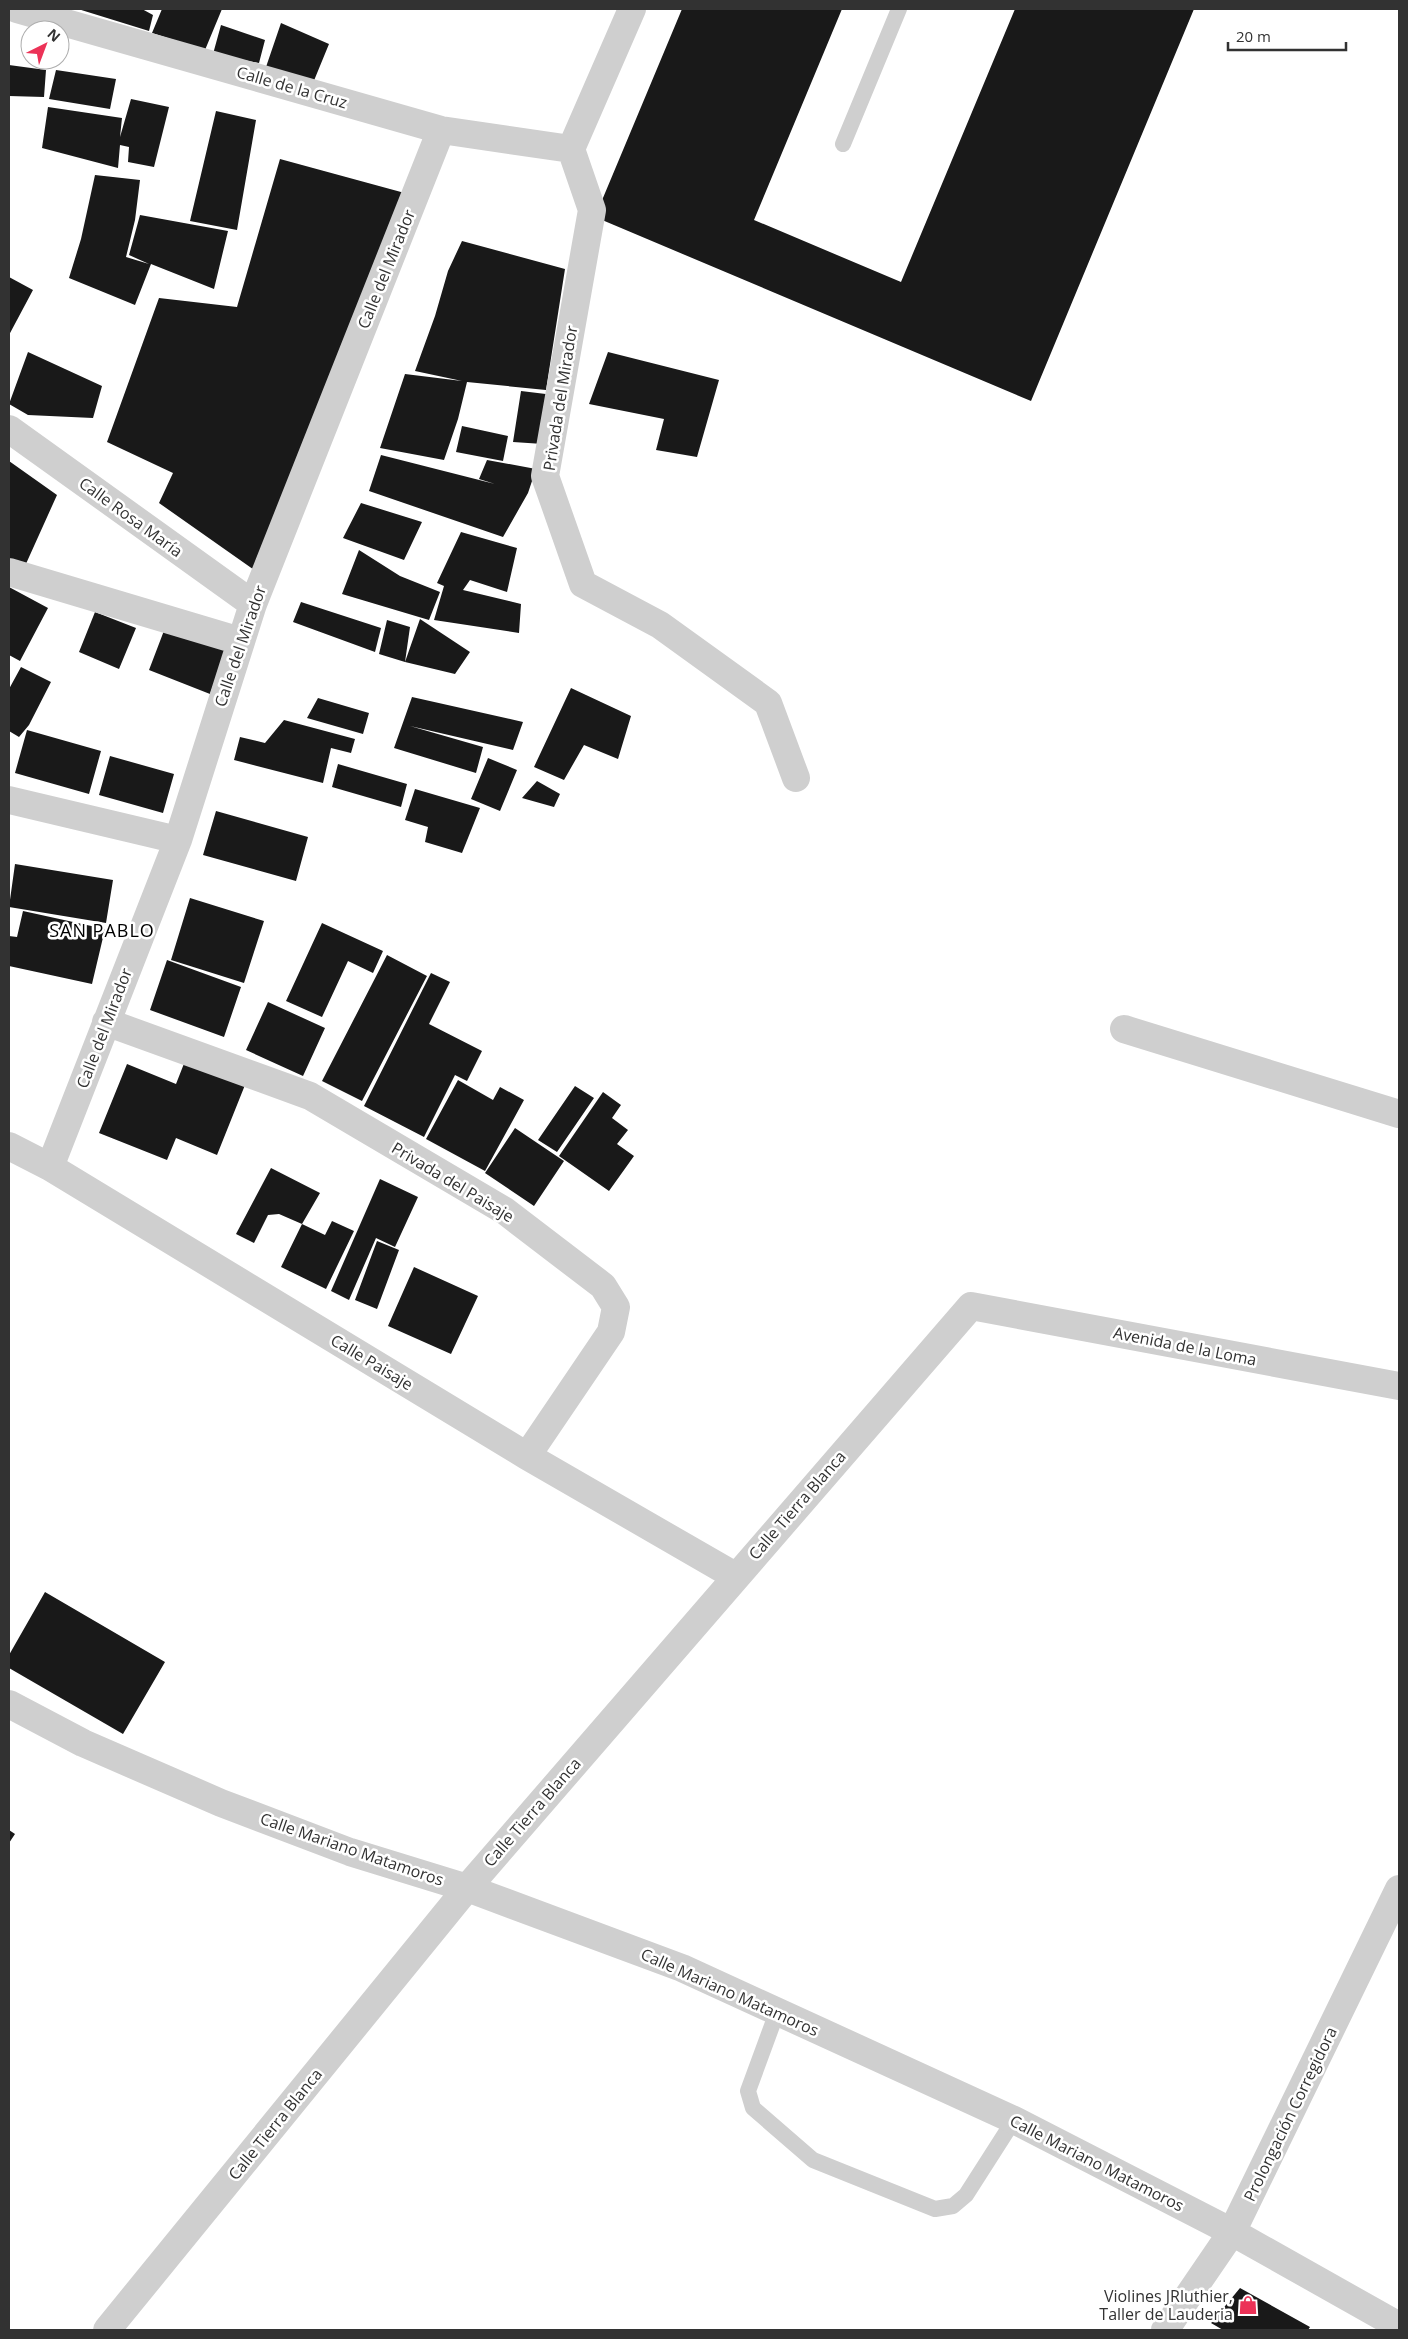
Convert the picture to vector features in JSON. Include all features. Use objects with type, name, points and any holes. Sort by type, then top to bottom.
[{"type":"street","name":"Calle de la Cruz","points":[[17,9],[441,130],[571,150]]},
{"type":"street","points":[[571,150],[632,9]]},
{"type":"street","name":"Calle del Mirador","points":[[50,1167],[178,840],[253,604],[441,130]]},
{"type":"street","name":"Privada del Mirador","points":[[571,150],[592,210],[545,476],[583,584],[660,625],[768,703],[796,778]]},
{"type":"street","name":"Calle Rosa María","points":[[9,429],[253,604]]},
{"type":"street","points":[[9,572],[240,641]]},
{"type":"street","points":[[9,800],[178,840]]},
{"type":"street","name":"Privada del Paisaje","points":[[106,1022],[310,1096],[505,1211],[603,1286],[616,1307],[611,1332],[527,1456]]},
{"type":"street","points":[[1124,1030],[1399,1114]]},
{"type":"street","name":"Calle Paisaje","points":[[9,1146],[50,1167],[527,1456],[735,1576]]},
{"type":"street","name":"Avenida de la Loma","points":[[971,1306],[1399,1386]]},
{"type":"street","name":"Calle Tierra Blanca","points":[[107,2330],[467,1888],[735,1576],[971,1306]]},
{"type":"street","name":"Calle Mariano Matamoros","points":[[9,1704],[83,1743],[221,1803],[350,1852],[467,1888],[682,1968],[1014,2120],[1232,2232],[1395,2326]]},
{"type":"street","name":"Prolongación Corregidora","points":[[1165,2330],[1232,2232],[1399,1889]]},
{"type":"lane","points":[[843,144],[899,9]]},
{"type":"lane","points":[[777,2012],[748,2091],[753,2108],[813,2160],[935,2209],[953,2206],[966,2195],[1014,2120]]},
{"type":"building","points":[[78,9],[142,9],[153,15],[149,31]]},
{"type":"building","points":[[162,9],[222,9],[205,50],[152,33]]},
{"type":"building","points":[[682,9],[842,9],[754,220],[901,282],[1015,9],[1194,9],[1031,401],[595,217]]},
{"type":"building","points":[[281,23],[329,44],[313,83],[266,67]]},
{"type":"building","points":[[221,25],[265,40],[259,63],[213,54]]},
{"type":"building","points":[[9,65],[20,66],[20,70],[46,70],[44,97],[9,96]]},
{"type":"building","points":[[56,70],[116,79],[110,109],[49,99]]},
{"type":"building","points":[[131,99],[169,107],[154,167],[128,162],[129,147],[120,145],[118,168],[42,148],[48,107],[122,118],[120,137]]},
{"type":"building","points":[[216,111],[256,120],[237,230],[190,221]]},
{"type":"building","points":[[280,159],[423,198],[264,577],[159,503],[173,473],[107,442],[159,298],[237,307]]},
{"type":"building","points":[[95,175],[140,180],[135,220],[126,257],[149,264],[129,255],[140,215],[228,231],[214,289],[151,264],[135,305],[69,278],[81,239]]},
{"type":"building","points":[[462,241],[565,269],[546,390],[467,382],[458,419],[444,460],[380,448],[405,374],[462,381],[415,371],[435,316],[448,271]]},
{"type":"building","points":[[9,277],[33,290],[9,335]]},
{"type":"building","points":[[28,352],[102,386],[93,418],[28,415],[9,404]]},
{"type":"building","points":[[608,352],[719,380],[697,457],[656,450],[664,419],[589,404]]},
{"type":"building","points":[[521,391],[554,395],[543,444],[513,442]]},
{"type":"building","points":[[462,426],[508,436],[503,461],[456,452]]},
{"type":"building","points":[[381,455],[495,484],[479,479],[487,460],[536,469],[528,493],[503,537],[369,491]]},
{"type":"building","points":[[9,461],[57,495],[25,566],[9,561]]},
{"type":"building","points":[[361,503],[422,522],[404,560],[343,538]]},
{"type":"building","points":[[461,532],[517,548],[507,592],[470,580],[463,590],[521,604],[519,633],[434,620],[444,586],[437,583]]},
{"type":"building","points":[[359,550],[400,576],[440,592],[429,620],[342,594]]},
{"type":"building","points":[[9,587],[48,608],[20,661],[9,655]]},
{"type":"building","points":[[301,602],[381,628],[375,652],[293,622]]},
{"type":"building","points":[[95,612],[136,628],[119,669],[79,652]]},
{"type":"building","points":[[420,619],[470,652],[455,674],[405,662]]},
{"type":"building","points":[[387,620],[410,627],[405,662],[379,654]]},
{"type":"building","points":[[165,628],[226,651],[210,694],[149,670]]},
{"type":"building","points":[[21,667],[51,682],[29,725],[19,737],[9,731],[9,689]]},
{"type":"building","points":[[571,688],[631,716],[618,759],[584,745],[564,780],[534,767]]},
{"type":"building","points":[[412,697],[523,722],[513,750],[410,726],[483,747],[476,773],[394,748]]},
{"type":"building","points":[[318,698],[369,713],[363,734],[307,718]]},
{"type":"building","points":[[284,720],[355,739],[351,753],[331,748],[323,783],[234,760],[240,737],[265,743]]},
{"type":"building","points":[[27,730],[101,751],[89,794],[15,773]]},
{"type":"building","points":[[110,756],[174,774],[163,813],[99,795]]},
{"type":"building","points":[[488,758],[517,770],[500,811],[471,799]]},
{"type":"building","points":[[338,764],[407,784],[401,807],[332,787]]},
{"type":"building","points":[[537,781],[560,794],[554,807],[522,798]]},
{"type":"building","points":[[415,789],[480,808],[462,853],[425,842],[428,827],[405,820]]},
{"type":"building","points":[[216,811],[308,837],[296,881],[203,855]]},
{"type":"building","points":[[15,864],[113,880],[106,923],[9,907]]},
{"type":"building","points":[[190,898],[264,921],[244,983],[171,960]]},
{"type":"building","points":[[23,911],[105,929],[92,984],[9,966],[9,936],[17,937]]},
{"type":"building","points":[[322,923],[383,951],[373,973],[348,961],[322,1017],[286,1001]]},
{"type":"building","points":[[387,955],[427,976],[362,1101],[322,1081]]},
{"type":"building","points":[[167,960],[241,987],[224,1037],[150,1010]]},
{"type":"building","points":[[431,973],[450,982],[429,1024],[482,1051],[467,1081],[455,1075],[424,1137],[364,1106]]},
{"type":"building","points":[[268,1002],[325,1028],[303,1076],[246,1050]]},
{"type":"building","points":[[185,1061],[245,1085],[217,1155],[176,1138],[167,1160],[99,1133],[127,1064],[176,1084]]},
{"type":"building","points":[[458,1080],[493,1100],[500,1087],[524,1100],[485,1171],[426,1139]]},
{"type":"building","points":[[575,1086],[594,1098],[557,1152],[538,1140]]},
{"type":"building","points":[[603,1092],[621,1105],[612,1118],[628,1130],[617,1144],[634,1156],[609,1191],[559,1156]]},
{"type":"building","points":[[515,1128],[564,1161],[534,1206],[485,1173]]},
{"type":"building","points":[[271,1168],[320,1193],[302,1224],[279,1214],[268,1215],[254,1243],[236,1234]]},
{"type":"building","points":[[380,1179],[418,1197],[395,1247],[376,1238],[349,1300],[331,1291]]},
{"type":"building","points":[[332,1221],[354,1231],[326,1289],[281,1267],[302,1224],[325,1235]]},
{"type":"building","points":[[377,1241],[399,1250],[377,1309],[355,1300]]},
{"type":"building","points":[[414,1267],[478,1296],[451,1354],[388,1326]]},
{"type":"building","points":[[45,1592],[165,1662],[123,1734],[9,1668],[9,1655]]},
{"type":"building","points":[[9,1830],[15,1834],[9,1843]]},
{"type":"building","name":"Violines JRluthier, Taller de Lauderia","points":[[1240,2288],[1310,2327],[1308,2330],[1223,2330],[1211,2323]]},
{"type":"place","name":"Violines JRluthier, Taller de Lauderia","points":[[1248,2305]]},
{"type":"district","name":"SAN PABLO","points":[[102,930]]}]
